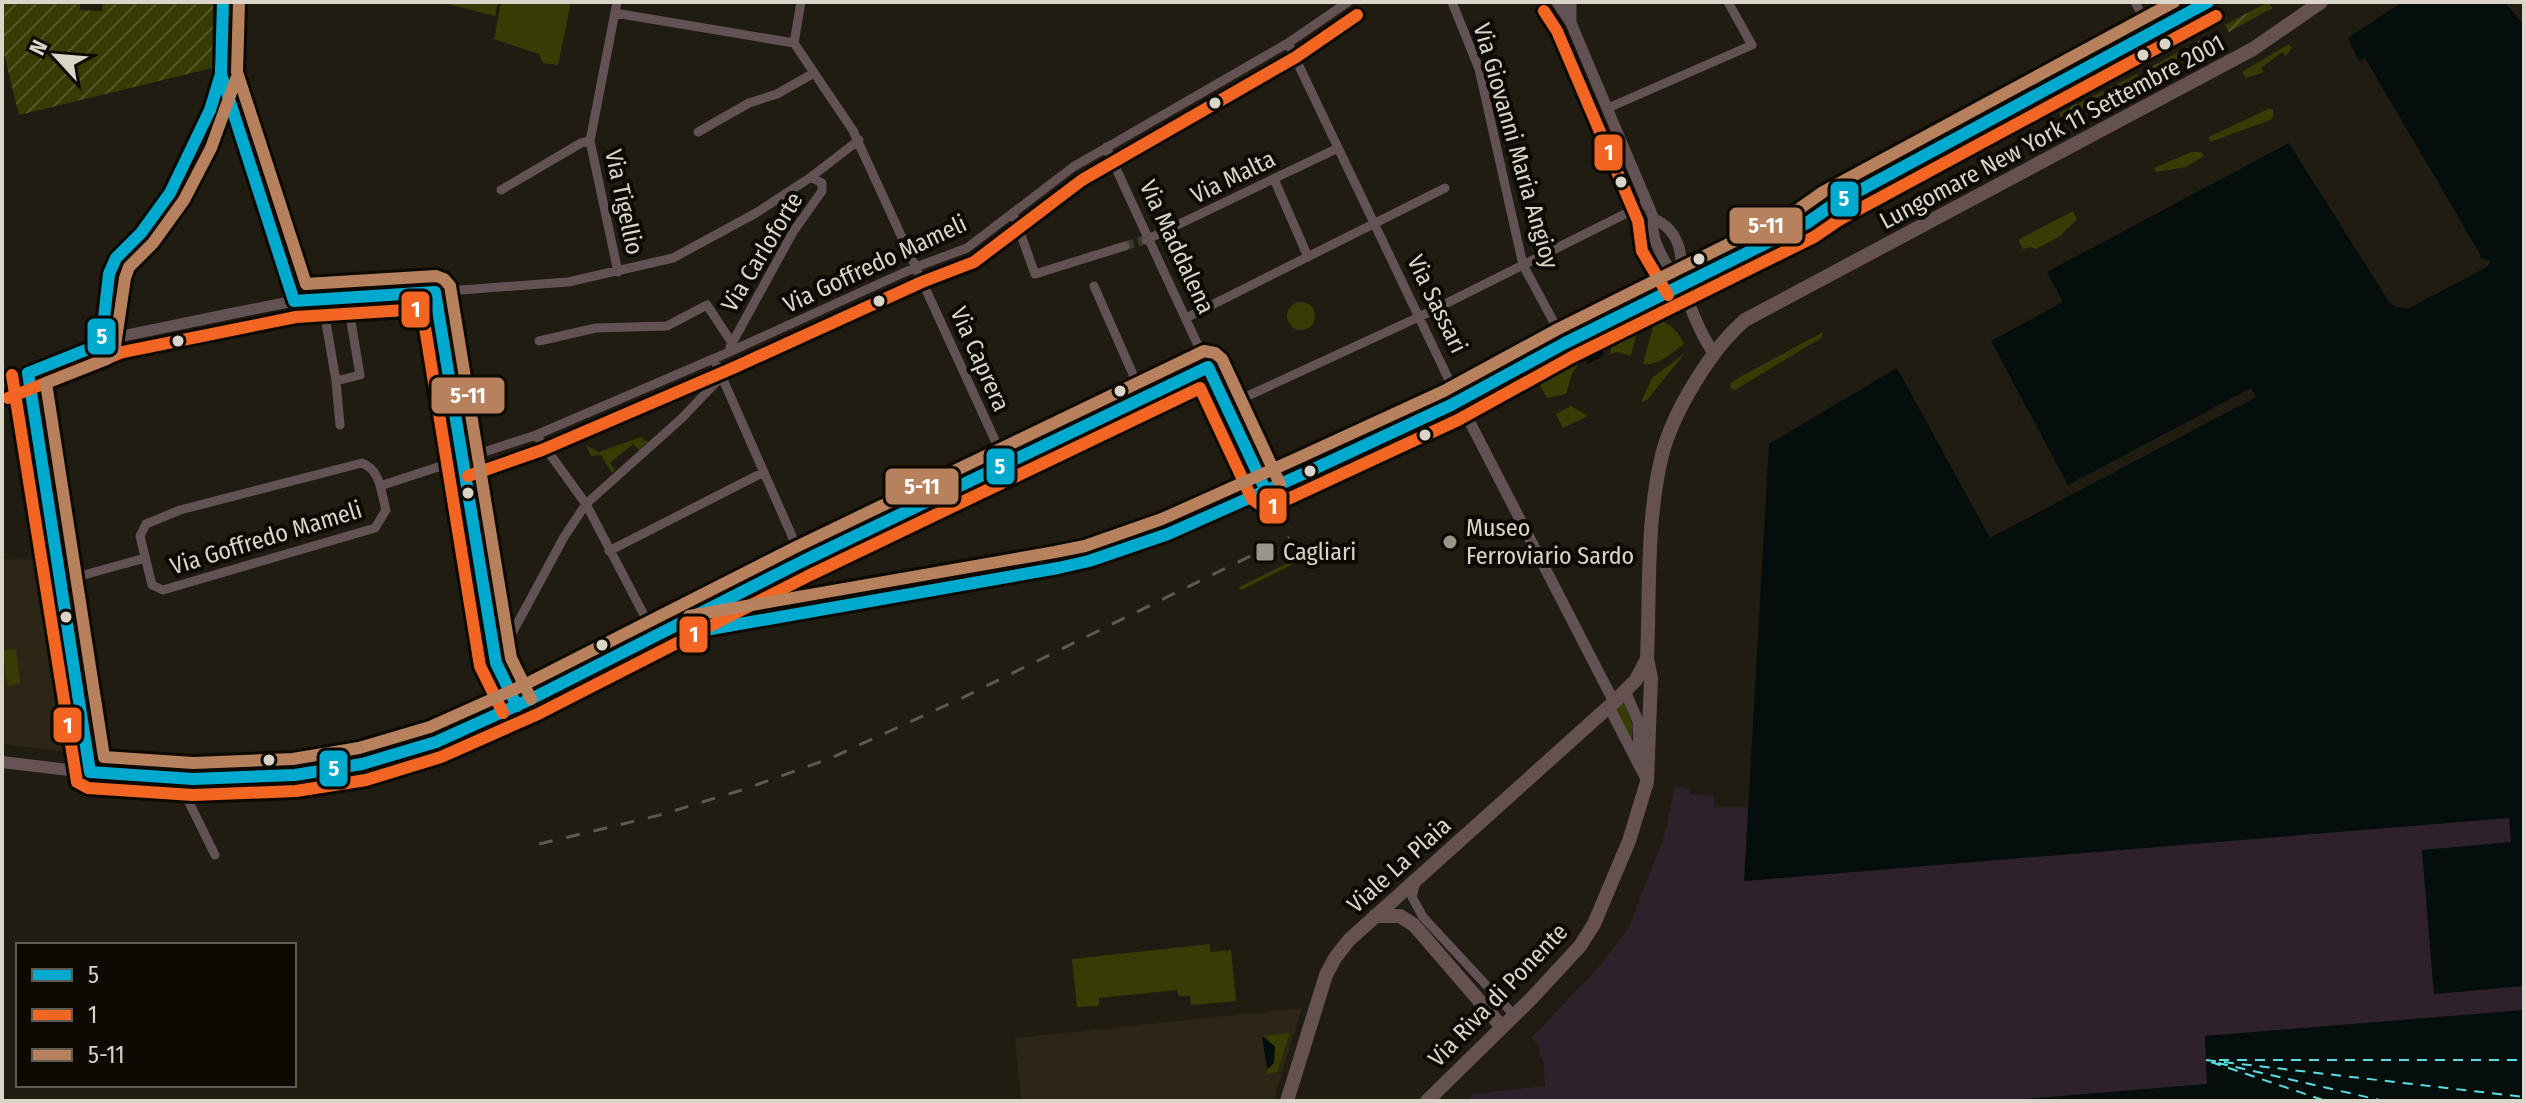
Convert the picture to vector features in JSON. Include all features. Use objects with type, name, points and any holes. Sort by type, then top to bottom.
[{"type":"main road","points":[[656,638],[1089,561],[1168,534],[1459,401],[1565,343],[1807,223],[1818,214],[2150,31],[2208,2]]},
{"type":"main road","name":"Lungomare New York 11 Settembre 2001","points":[[1647,659],[1656,488],[1663,451],[1713,352],[1727,335],[1745,320],[2253,49],[2321,2]]},
{"type":"main road","points":[[1681,286],[1692,315],[1713,352]]},
{"type":"main road","points":[[2,762],[178,780],[289,775],[361,764],[421,747],[517,706],[803,561],[1208,367],[1266,491]]},
{"type":"main road","name":"Viale La Plaia","points":[[1288,1101],[1326,975],[1349,940],[1616,704],[1636,680],[1647,659]]},
{"type":"main road","name":"Via Riva di Ponente","points":[[1427,1101],[1580,946],[1608,897],[1647,782],[1651,678],[1647,659]]},
{"type":"main road","points":[[1375,916],[1400,916],[1414,925],[1502,1027]]},
{"type":"street","points":[[101,344],[109,274],[116,258],[159,210],[204,124],[213,100],[221,74],[223,2]]},
{"type":"street","name":"Via Tigellio","points":[[617,2],[590,141],[618,272]]},
{"type":"street","points":[[615,13],[794,43],[801,2]]},
{"type":"street","name":"Via Goffredo Mameli","points":[[380,486],[536,435],[714,359],[916,267],[967,248],[1055,178],[1288,43],[1348,2]]},
{"type":"street","name":"Via Giovanni Maria Angioy","points":[[1452,2],[1479,69],[1523,265],[1565,343]]},
{"type":"street","points":[[1557,2],[1571,23],[1608,108],[1654,219],[1652,229],[1666,263],[1681,286]]},
{"type":"street","points":[[1571,2],[1571,23]]},
{"type":"street","points":[[1608,108],[1752,45],[1728,2]]},
{"type":"street","points":[[2135,2],[2150,31]]},
{"type":"street","name":"Via Caprera","points":[[794,43],[856,135],[1005,462]]},
{"type":"street","name":"Via Sassari","points":[[1288,43],[1459,401],[1616,704],[1647,782]]},
{"type":"street","points":[[698,132],[749,103],[777,94],[814,73]]},
{"type":"street","points":[[221,74],[294,301]]},
{"type":"street","points":[[213,100],[230,100]]},
{"type":"street","points":[[204,124],[222,120],[238,124]]},
{"type":"street","points":[[2,383],[118,337],[294,301],[568,282],[673,258],[756,213],[811,177],[856,135]]},
{"type":"street","name":"Via Tigellio","points":[[501,190],[581,143],[590,141]]},
{"type":"street","name":"Via Maddalena","points":[[1106,147],[1208,367]]},
{"type":"street","name":"Via Malta","points":[[1147,240],[1338,148]]},
{"type":"street","name":"Via Carloforte","points":[[727,353],[793,232],[822,191],[822,183],[811,177]]},
{"type":"street","points":[[1274,179],[1308,257]]},
{"type":"street","points":[[1186,318],[1445,188]]},
{"type":"street","points":[[1228,405],[1419,317],[1647,203]]},
{"type":"street","points":[[1013,213],[1035,274],[1125,246]]},
{"type":"street","points":[[1654,219],[1667,224],[1683,255],[1681,286]]},
{"type":"street","points":[[1094,286],[1143,397]]},
{"type":"street","points":[[435,292],[496,663],[517,706]]},
{"type":"street","points":[[336,381],[360,375],[347,298]]},
{"type":"street","points":[[322,299],[340,425]]},
{"type":"street","points":[[539,341],[596,328],[667,326],[707,305],[732,343]]},
{"type":"street","points":[[714,359],[803,561]]},
{"type":"street","points":[[28,373],[90,772]]},
{"type":"street","points":[[496,663],[564,537],[586,504],[682,418],[723,375]]},
{"type":"street","points":[[536,435],[586,504],[656,638]]},
{"type":"street","name":"Via Goffredo Mameli","points":[[362,463],[376,472],[380,486],[386,510],[375,528],[163,590],[152,585],[140,536],[143,527],[180,510],[362,463]]},
{"type":"street","points":[[609,551],[762,473]]},
{"type":"street","name":"Via Goffredo Mameli","points":[[62,581],[145,558]]},
{"type":"street","name":"Via Sassari","points":[[1616,704],[1638,721],[1639,764]]},
{"type":"street","points":[[178,780],[215,855]]},
{"type":"street","points":[[1419,875],[1412,897],[1423,917],[1514,1015]]},
{"type":"shaded area","points":[[2402,2],[2505,2],[2524,26],[2524,991],[2523,986],[2434,994],[2422,850],[2511,842],[2509,818],[1744,881],[1769,444],[1897,368],[1990,538],[2256,397],[2251,388],[2068,485],[1991,341],[2063,302],[2047,272],[2289,143],[2395,307],[2409,308],[2487,267],[2491,261],[2480,258],[2365,58],[2359,61],[2348,38]]},
{"type":"shaded area","points":[[1597,343],[1604,355],[1588,364],[1581,351]]},
{"type":"shaded area","points":[[2,559],[51,560],[90,755],[2,744]]},
{"type":"shaded area","points":[[1675,786],[1690,789],[1690,794],[1714,796],[1714,807],[1749,807],[1745,881],[2510,817],[2512,842],[2422,851],[2434,994],[2524,986],[2524,1010],[2205,1036],[2207,1084],[2002,1101],[1466,1101],[1473,1094],[1545,1086],[1543,1057],[1539,1057],[1540,1049],[1531,1038],[1600,966],[1629,927],[1665,834]]},
{"type":"shaded area","points":[[1302,1008],[1273,1101],[1021,1101],[1015,1038]]},
{"type":"shaded area","points":[[2524,1010],[2524,1101],[2002,1101],[2207,1084],[2205,1036]]},
{"type":"shaded area","points":[[1262,1036],[1275,1046],[1274,1063],[1267,1069]]},
{"type":"green space","points":[[2,2],[80,2],[80,10],[102,11],[103,2],[213,2],[212,68],[19,115],[2,46]]},
{"type":"green space","points":[[440,2],[498,2],[495,16]]},
{"type":"green space","points":[[501,2],[571,2],[558,65],[543,63],[539,54],[494,39]]},
{"type":"green space","points":[[2268,2],[2272,8],[2229,32],[2225,25]]},
{"type":"green space","points":[[2209,35],[2212,41],[2155,72],[2153,66]]},
{"type":"green space","points":[[2289,44],[2292,48],[2286,56],[2282,52],[2261,68],[2264,72],[2246,78],[2242,72]]},
{"type":"green space","points":[[2154,45],[2158,51],[2106,78],[2103,72]]},
{"type":"green space","points":[[2137,74],[2139,80],[2063,119],[2059,113]]},
{"type":"green space","points":[[2098,75],[2101,81],[2050,108],[2047,101]]},
{"type":"green space","points":[[2270,108],[2273,118],[2270,120],[2210,142],[2209,137]]},
{"type":"green space","points":[[2191,152],[2201,152],[2204,156],[2186,167],[2156,172],[2154,168]]},
{"type":"green space","points":[[2073,211],[2077,219],[2060,236],[2036,249],[2023,249],[2018,240]]},
{"type":"green space","points":[[1301,302],[1311,306],[1315,316],[1311,326],[1301,330],[1291,326],[1287,316],[1291,306]]},
{"type":"green space","points":[[1655,319],[1673,328],[1684,344],[1660,361],[1643,364]]},
{"type":"green space","points":[[1640,320],[1631,356],[1618,352],[1610,354],[1614,333]]},
{"type":"green space","points":[[1823,332],[1821,338],[1735,390],[1730,388],[1731,382]]},
{"type":"green space","points":[[1685,353],[1647,400],[1641,402],[1652,378]]},
{"type":"green space","points":[[1580,361],[1566,394],[1547,398],[1539,384]]},
{"type":"green space","points":[[1571,406],[1588,416],[1563,428],[1556,414]]},
{"type":"green space","points":[[641,437],[648,442],[639,450],[633,444],[610,463],[615,470],[612,473],[601,455],[591,456],[586,445],[599,452]]},
{"type":"green space","points":[[1316,549],[1317,552],[1241,590],[1239,587]]},
{"type":"green space","points":[[16,649],[20,684],[7,686],[3,650]]},
{"type":"green space","points":[[1624,701],[1632,723],[1632,744],[1615,710]]},
{"type":"green space","points":[[1210,944],[1210,952],[1231,950],[1236,1001],[1191,1005],[1190,996],[1179,996],[1177,990],[1099,998],[1099,1006],[1077,1007],[1072,959]]},
{"type":"green space","points":[[1290,1033],[1277,1072],[1267,1074],[1267,1069],[1272,1067],[1268,1038],[1262,1036]]},
{"type":"ferry route","points":[[2206,1060],[2524,1097]]},
{"type":"ferry route","points":[[2219,1060],[2524,1060]]},
{"type":"ferry route","points":[[2211,1062],[2326,1101]]},
{"type":"ferry route","points":[[2218,1063],[2384,1101]]},
{"type":"tunnel","points":[[1125,246],[1144,240]]},
{"type":"railway","points":[[539,844],[660,815],[831,758],[962,698],[1289,537]]},
{"type":"transit line","name":"5","points":[[223,2],[221,74],[210,110],[170,193],[141,233],[116,258],[109,274],[101,344],[28,373],[90,772],[193,779],[295,775],[362,764],[436,742],[531,699],[803,561],[1208,367],[1266,491]]},
{"type":"transit line","name":"5-11","points":[[239,2],[237,72],[306,284],[436,276],[450,286],[511,658],[531,699]]},
{"type":"transit line","name":"5-11","points":[[689,616],[1085,546],[1162,519],[1444,391],[1558,329],[1799,209],[1823,192],[2174,2]]},
{"type":"transit line","name":"5","points":[[694,632],[1058,568],[1089,561],[1168,534],[1451,405],[1565,343],[1807,223],[1831,206],[2208,2]]},
{"type":"transit line","name":"1","points":[[1544,11],[1557,31],[1638,221],[1642,251],[1668,295]]},
{"type":"transit line","name":"1","points":[[468,476],[542,450],[922,282],[974,262],[1082,180],[1296,57],[1357,15]]},
{"type":"transit line","name":"1","points":[[12,375],[77,782],[88,788],[193,795],[296,791],[366,780],[441,757],[538,714],[810,575],[1200,388],[1252,499],[1262,506],[1273,506],[1458,420],[1572,357],[1814,237],[1839,220],[2216,16]]},
{"type":"transit line","name":"5","points":[[221,67],[294,301],[435,292],[496,663],[517,706]]},
{"type":"transit line","name":"5-11","points":[[236,79],[211,148],[184,200],[153,243],[129,267],[114,353],[107,359],[46,383],[104,757],[193,763],[293,759],[359,748],[430,727],[524,685],[796,547],[1204,351],[1215,353],[1222,359],[1280,484]]},
{"type":"transit line","name":"1","points":[[8,398],[123,352],[296,317],[422,309],[480,666],[503,713]]},
{"type":"place","name":"Museo Ferroviario Sardo","points":[[1450,542]]},
{"type":"place","name":"Cagliari","points":[[1265,552]]}]
